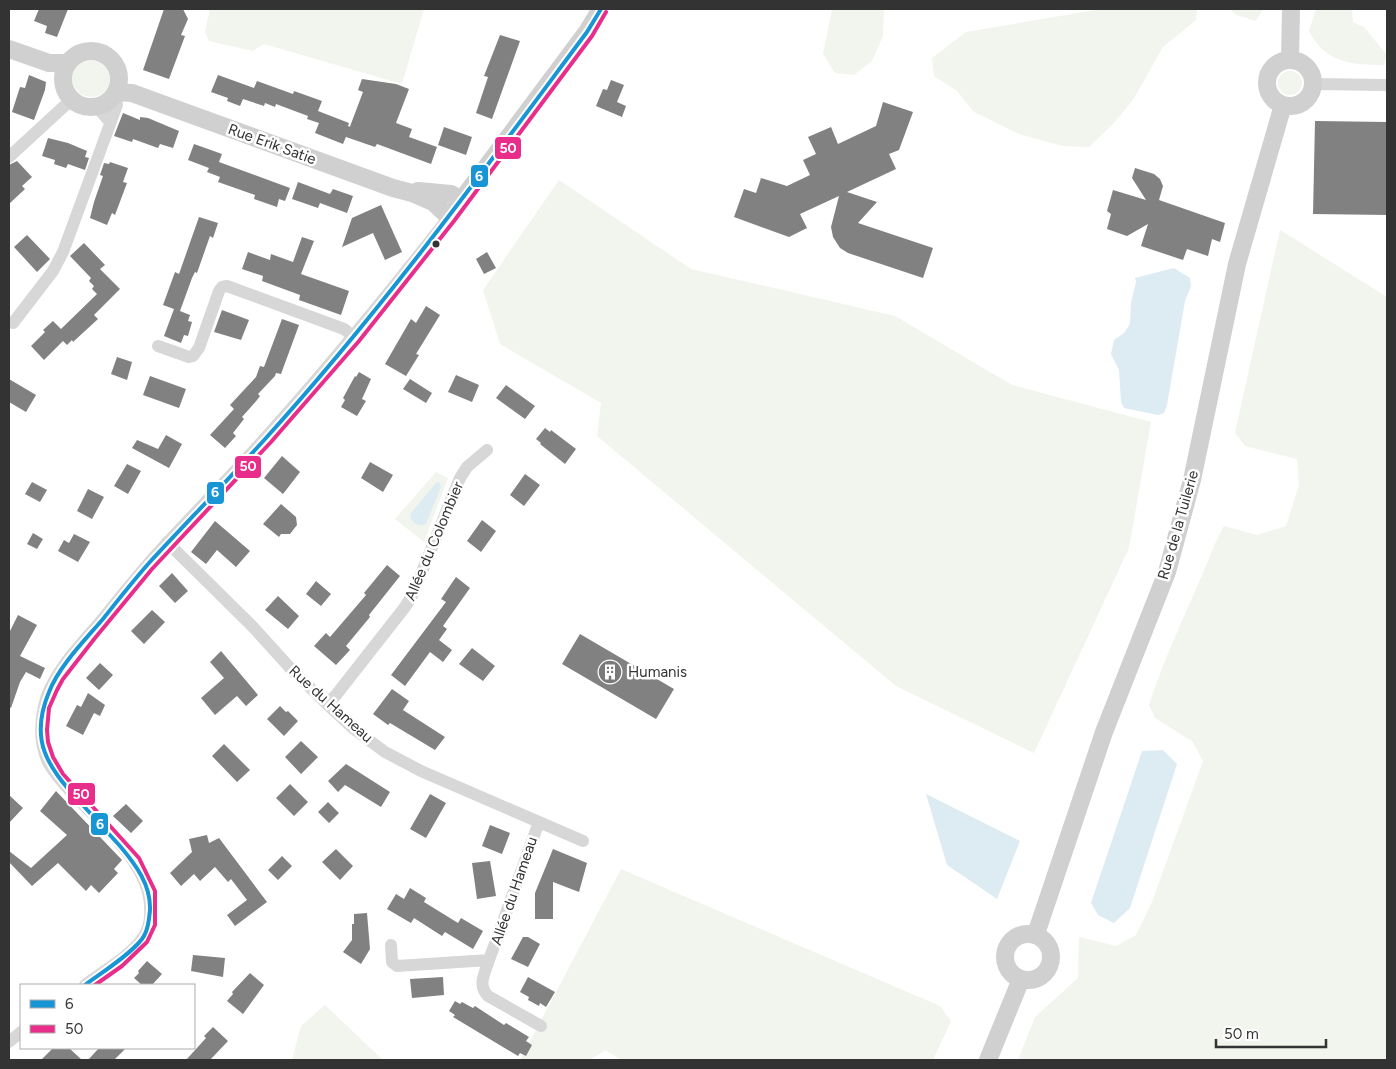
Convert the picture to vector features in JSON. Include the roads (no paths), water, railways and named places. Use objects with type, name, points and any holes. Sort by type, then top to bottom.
[{"type":"street","points":[[86,984],[118,961],[142,939],[149,924],[149,892],[134,862],[58,778],[50,765],[42,743],[43,707],[51,687],[58,674],[90,634],[168,542],[266,438],[354,337],[449,217],[587,32],[601,9]]},
{"type":"street","points":[[1290,59],[1291,9]]},
{"type":"street","points":[[9,48],[66,69]]},
{"type":"street","points":[[13,323],[53,271],[63,252],[117,105],[120,90],[118,70],[112,60],[97,51],[88,50],[80,52],[66,69],[65,88],[72,99],[79,104],[87,107],[96,106],[110,100],[120,90]]},
{"type":"street","points":[[1290,59],[1304,64],[1309,70],[1313,84],[1311,91],[1303,102],[1296,105],[1283,104],[1272,98],[1267,86],[1268,73],[1277,63],[1290,59]]},
{"type":"street","points":[[1313,84],[1387,85]]},
{"type":"street","name":"Rue Erik Satie","points":[[120,90],[384,185],[412,193],[433,202],[449,217]]},
{"type":"street","points":[[9,158],[72,99]]},
{"type":"street","name":"Rue de la Tuilerie","points":[[1036,934],[1104,732],[1167,572],[1192,480],[1237,264],[1283,104]]},
{"type":"street","points":[[96,106],[110,122]]},
{"type":"street","name":"Rue Erik Satie","points":[[412,193],[419,190],[451,194],[461,200]]},
{"type":"street","points":[[158,346],[189,357],[193,356],[199,348],[219,290],[227,286],[344,329],[354,337]]},
{"type":"street","name":"Allée du Colombier","points":[[327,704],[405,608],[420,577],[460,478],[467,467],[487,450]]},
{"type":"street","name":"Rue du Hameau","points":[[168,542],[253,626],[292,670],[354,729],[400,761],[583,841]]},
{"type":"street","name":"Allée du Hameau","points":[[539,822],[481,984],[483,991],[488,996],[541,1026]]},
{"type":"street","points":[[1029,933],[1036,934],[1048,943],[1052,957],[1050,964],[1042,976],[1028,980],[1021,979],[1010,972],[1004,959],[1007,946],[1016,936],[1029,933]]},
{"type":"street","name":"Allée du Hameau","points":[[390,945],[392,962],[397,966],[489,960]]},
{"type":"street","points":[[988,1060],[1021,979]]},
{"type":"street","points":[[9,1042],[20,1033]]},
{"type":"place","name":"Humanis","points":[[610,672]]}]
